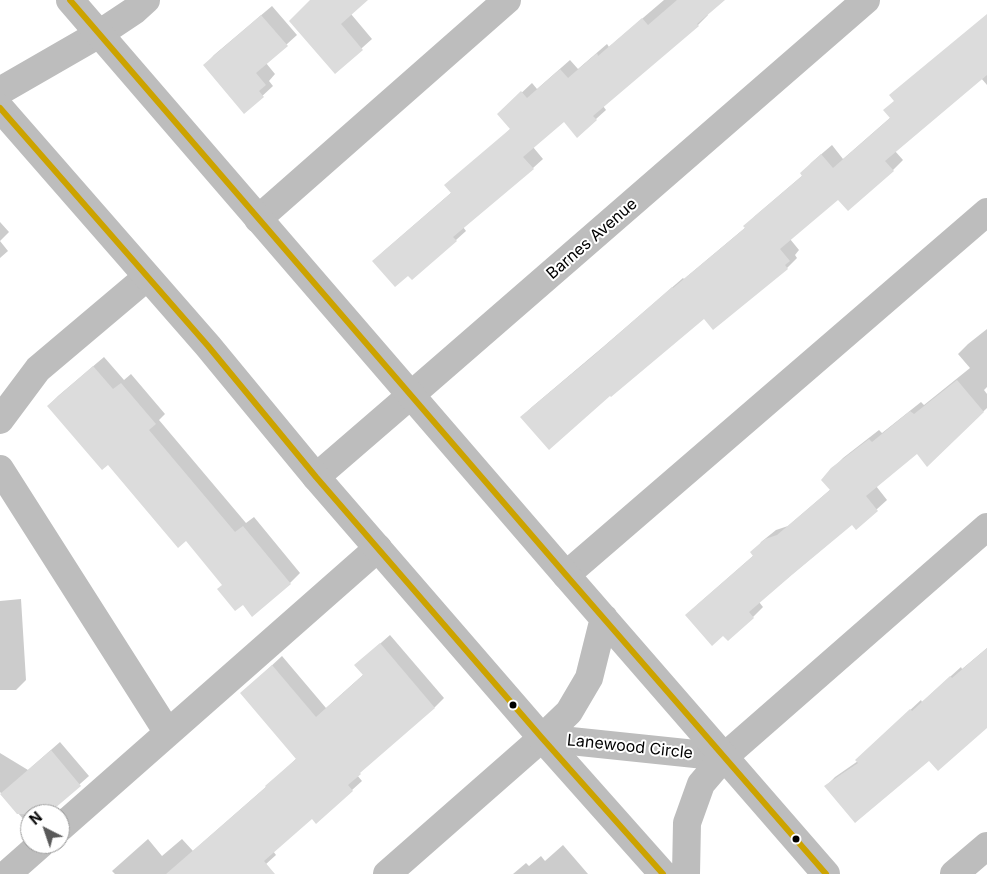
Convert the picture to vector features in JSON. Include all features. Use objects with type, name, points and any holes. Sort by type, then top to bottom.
[{"type":"main road","points":[[70,0],[826,874]]},
{"type":"main road","points":[[0,91],[99,34],[135,10],[146,0]]},
{"type":"main road","points":[[258,219],[507,0]]},
{"type":"main road","name":"Barnes Avenue","points":[[316,476],[412,395],[866,0]]},
{"type":"main road","points":[[0,108],[208,346],[316,476],[542,738],[663,874]]},
{"type":"main road","points":[[566,575],[987,212]]},
{"type":"main road","points":[[0,420],[38,369],[147,277]]},
{"type":"main road","points":[[0,469],[168,733]]},
{"type":"main road","points":[[686,874],[687,823],[701,784],[724,757],[987,527]]},
{"type":"main road","points":[[70,819],[378,548]]},
{"type":"main road","points":[[387,874],[569,712],[589,678],[604,618]]},
{"type":"main road","name":"Lanewood Circle","points":[[542,738],[724,757]]},
{"type":"main road","points":[[954,874],[987,846]]},
{"type":"main road","points":[[7,874],[30,854]]},
{"type":"building","points":[[310,0],[368,0],[341,24],[363,50],[335,74],[289,21]]},
{"type":"building","points":[[677,0],[725,0],[697,24],[699,26],[593,116],[597,120],[577,138],[564,122],[523,157],[534,169],[453,237],[457,241],[412,280],[408,276],[395,287],[372,261],[451,193],[444,185],[510,129],[497,114],[521,91],[527,98],[560,69],[568,78],[597,53],[598,56],[642,18],[648,25]]},
{"type":"building","points":[[987,14],[987,75],[885,161],[894,171],[848,211],[838,200],[780,249],[790,261],[785,265],[788,269],[713,330],[704,319],[610,396],[549,450],[520,417],[672,287],[745,228],[743,226],[802,176],[800,173],[821,154],[833,168],[890,118],[883,110],[894,101],[889,95]]},
{"type":"building","points":[[261,15],[288,46],[256,73],[266,85],[259,91],[264,97],[244,114],[203,65]]},
{"type":"building","points":[[93,366],[113,389],[121,383],[156,424],[149,430],[235,532],[243,526],[291,584],[252,617],[243,605],[235,611],[217,589],[222,585],[186,541],[178,548],[108,465],[102,470],[47,406]]},
{"type":"building","points":[[957,380],[984,412],[927,467],[917,454],[866,496],[878,511],[856,530],[852,525],[749,612],[754,618],[728,641],[723,636],[712,646],[685,615],[753,556],[750,552],[765,539],[777,535],[830,490],[821,480],[831,468],[869,439],[872,442],[910,411],[914,414]]},
{"type":"building","points":[[380,643],[435,708],[348,785],[353,791],[316,824],[312,819],[264,861],[275,874],[166,874],[296,759],[240,693],[272,665],[316,717],[363,675],[354,665]]},
{"type":"building","points":[[987,648],[987,728],[938,771],[929,761],[855,823],[824,786],[858,763],[855,760],[910,709],[912,711],[950,676],[952,678]]},
{"type":"building","points":[[51,750],[81,786],[60,804],[20,804],[20,814],[17,814],[0,794]]},
{"type":"transit line","points":[[70,0],[826,874]]},
{"type":"transit line","points":[[0,108],[208,346],[316,477],[542,738],[663,874]]}]
